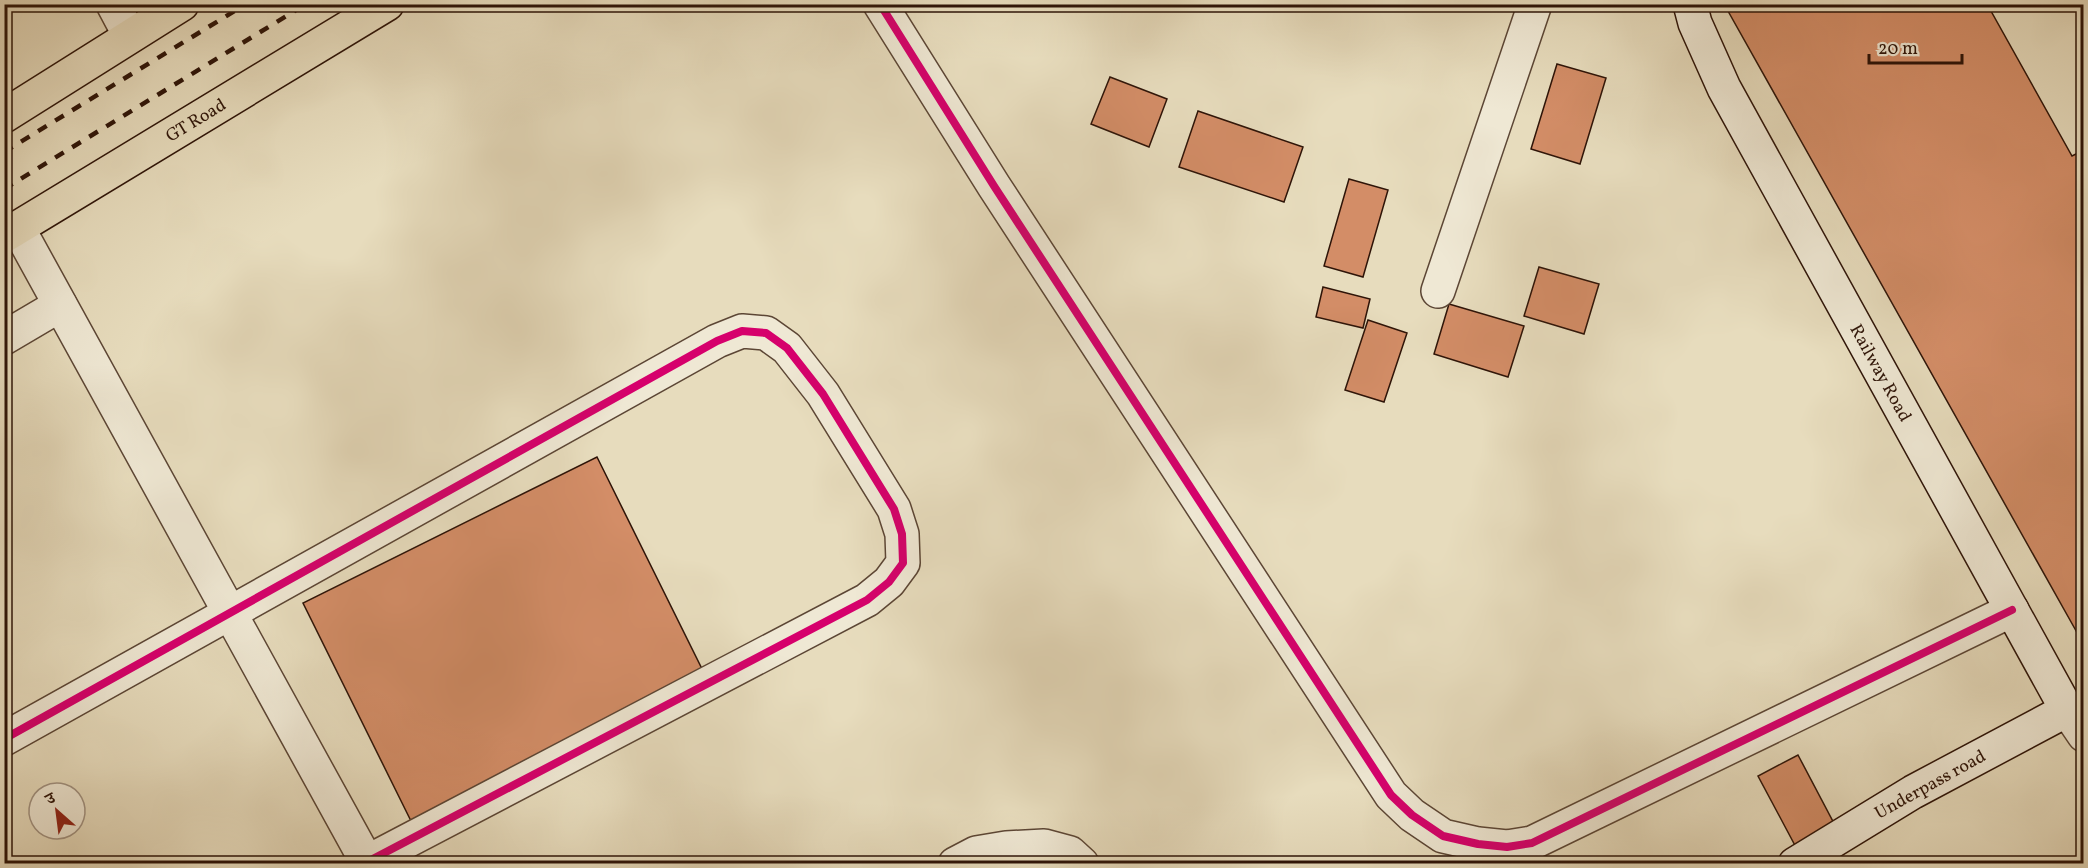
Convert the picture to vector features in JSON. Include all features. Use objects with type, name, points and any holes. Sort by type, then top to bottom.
[{"type":"highway","points":[[4,116],[182,4]]},
{"type":"highway","name":"GT Road","points":[[11,232],[387,4]]},
{"type":"street","points":[[113,4],[130,36]]},
{"type":"street","points":[[880,4],[994,186],[1391,795],[1412,815],[1443,836],[1538,853],[2012,610]]},
{"type":"street","points":[[1438,291],[1535,4]]},
{"type":"street","name":"Railway Road","points":[[1690,4],[1695,23],[1724,88],[2075,722]]},
{"type":"street","points":[[4,739],[230,613],[717,341],[742,331],[766,333],[787,348],[823,394],[894,509],[902,534],[903,563],[890,582],[867,600],[367,863],[230,613],[60,305],[11,232]]},
{"type":"street","points":[[4,338],[60,305]]},
{"type":"street","name":"Underpass road","points":[[1795,864],[1912,792],[2075,722]]},
{"type":"street","points":[[955,864],[976,854],[1006,848],[1044,846],[1070,853],[1082,864]]},
{"type":"building","points":[[1739,4],[1987,4],[2072,156],[2084,150],[2084,645],[1728,11]]},
{"type":"building","points":[[2074,4],[2084,4],[2084,22]]},
{"type":"building","points":[[1557,64],[1606,78],[1580,164],[1531,149]]},
{"type":"building","points":[[1110,77],[1167,99],[1149,147],[1091,124]]},
{"type":"building","points":[[1198,111],[1303,147],[1284,202],[1179,167]]},
{"type":"building","points":[[1349,179],[1388,190],[1363,277],[1324,266]]},
{"type":"building","points":[[1539,267],[1599,284],[1584,334],[1524,316]]},
{"type":"building","points":[[1323,287],[1370,299],[1363,328],[1316,317]]},
{"type":"building","points":[[1449,304],[1524,326],[1508,377],[1434,354]]},
{"type":"building","points":[[1368,320],[1407,333],[1384,402],[1345,390]]},
{"type":"building","points":[[597,457],[705,675],[411,821],[303,603]]},
{"type":"building","points":[[1798,755],[1838,831],[1798,851],[1758,776]]},
{"type":"railway","points":[[4,152],[246,4]]},
{"type":"railway","points":[[4,189],[306,4]]},
{"type":"cycle path","points":[[880,4],[994,186],[1391,795],[1412,815],[1443,836],[1478,844],[1507,847],[1532,843],[2012,610]]},
{"type":"cycle path","points":[[4,739],[717,341],[742,331],[766,333],[787,348],[823,394],[894,509],[902,534],[903,563],[889,582],[867,600],[367,862]]}]
